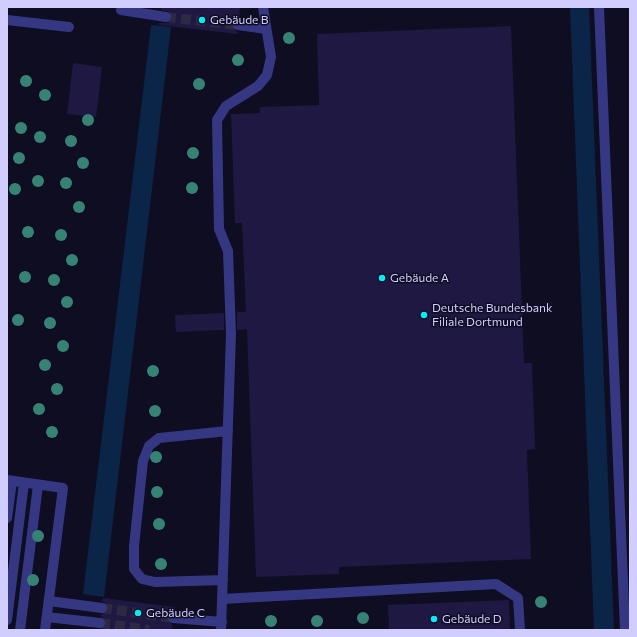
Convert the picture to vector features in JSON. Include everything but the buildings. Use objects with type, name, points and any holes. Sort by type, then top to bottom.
[{"type":"lane","points":[[173,618],[222,626],[231,334],[228,251],[219,229],[216,120],[226,106],[258,86],[267,75],[271,57],[263,7]]},
{"type":"lane","points":[[599,7],[625,630]]},
{"type":"lane","points":[[121,10],[166,17]]},
{"type":"lane","points":[[7,20],[69,28]]},
{"type":"lane","points":[[238,25],[266,29]]},
{"type":"lane","points":[[223,580],[155,582],[142,579],[134,569],[134,546],[143,461],[149,446],[159,438],[228,431]]},
{"type":"lane","points":[[7,518],[9,481],[63,488],[45,630]]},
{"type":"lane","points":[[7,620],[24,483]]},
{"type":"lane","points":[[20,630],[38,485]]},
{"type":"lane","points":[[222,599],[496,584],[518,598],[520,630]]},
{"type":"lane","points":[[49,601],[102,608]]},
{"type":"lane","points":[[47,617],[100,623]]},
{"type":"water","points":[[570,7],[589,7],[614,630],[594,630]]},
{"type":"water","points":[[151,25],[171,27],[104,597],[83,594]]},
{"type":"tunnel","points":[[166,17],[238,25]]},
{"type":"tunnel","points":[[102,608],[173,618]]},
{"type":"tunnel","points":[[100,623],[149,630]]},
{"type":"place","name":"Gebäude B","points":[[202,20]]},
{"type":"place","name":"Gebäude A","points":[[382,278]]},
{"type":"place","name":"Deutsche Bundesbank Filiale Dortmund","points":[[424,315]]},
{"type":"place","name":"Gebäude C","points":[[138,613]]},
{"type":"place","name":"Gebäude D","points":[[434,619]]}]
